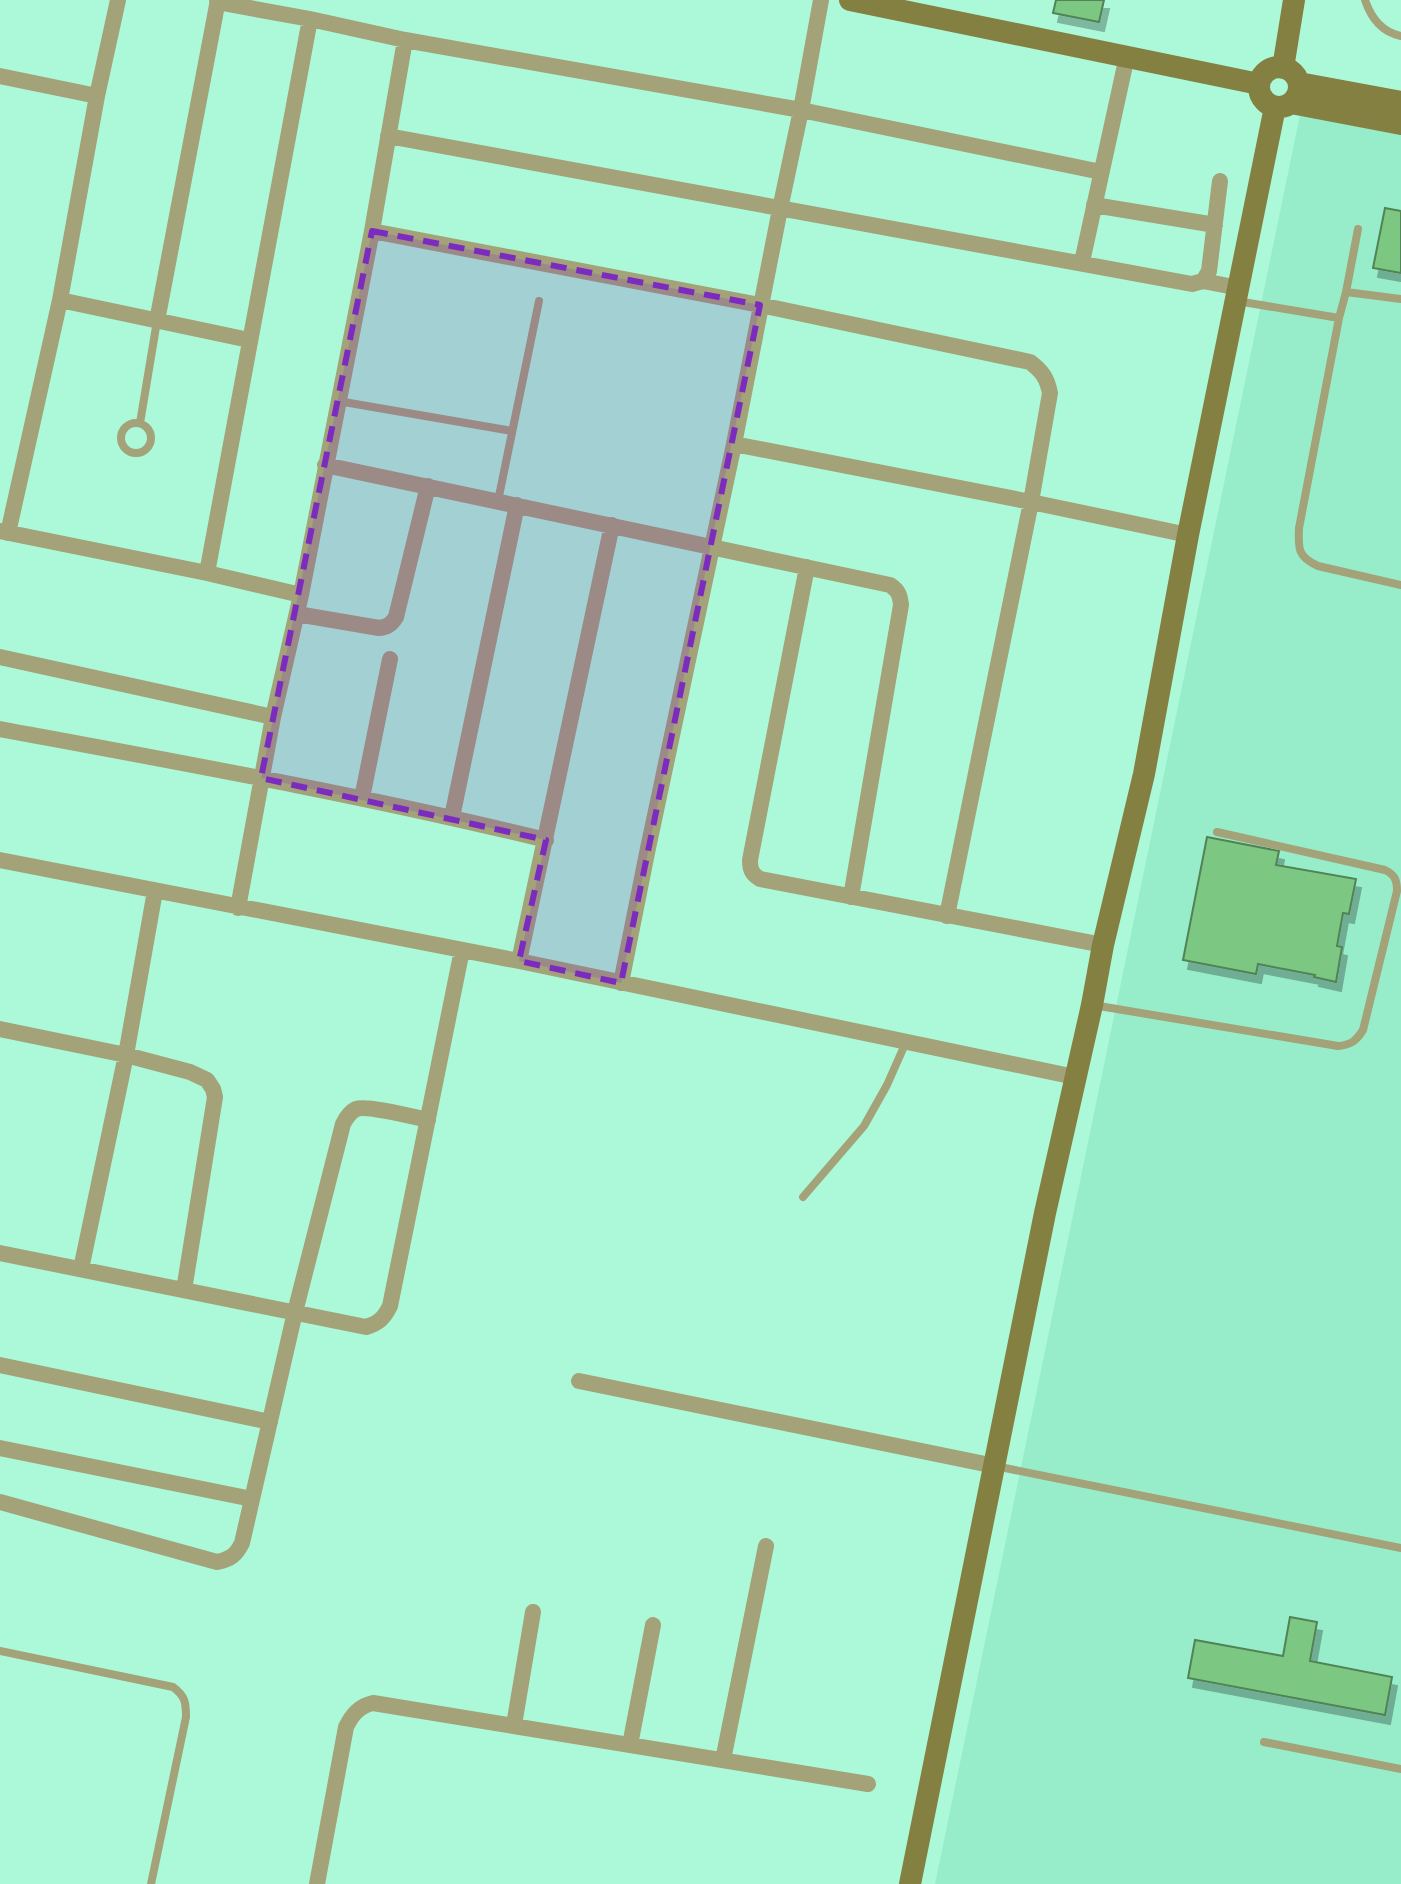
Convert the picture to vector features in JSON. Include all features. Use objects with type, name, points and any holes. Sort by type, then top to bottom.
[{"type":"street","points":[[118,0],[60,300],[4,532],[301,595]]},
{"type":"street","points":[[621,983],[734,444],[821,0]]},
{"type":"street","points":[[850,0],[1259,84],[1263,99],[1287,90],[1401,102]]},
{"type":"street","points":[[910,1884],[1045,1213],[1144,774],[1237,294],[1287,90],[1294,0]]},
{"type":"street","points":[[157,321],[217,1],[405,40],[801,110],[1101,172]]},
{"type":"street","points":[[207,573],[310,19]]},
{"type":"street","points":[[238,908],[273,717],[301,595],[372,231],[405,40]]},
{"type":"street","points":[[1082,262],[1127,56]]},
{"type":"street","points":[[1,80],[97,96]]},
{"type":"street","points":[[1287,90],[1401,124]]},
{"type":"street","points":[[388,136],[1192,284],[1203,281],[1237,294]]},
{"type":"street","points":[[1203,281],[1209,271],[1220,181]]},
{"type":"street","points":[[1094,205],[1215,225]]},
{"type":"street","points":[[372,231],[760,305],[1030,362],[1042,372],[1048,381],[1050,393],[1031,502],[947,916]]},
{"type":"street","points":[[60,300],[249,340]]},
{"type":"street","points":[[734,444],[1188,535]]},
{"type":"street","points":[[325,465],[711,546],[897,589],[901,605],[851,897]]},
{"type":"street","points":[[297,614],[379,628],[392,623],[428,486]]},
{"type":"street","points":[[452,817],[517,505]]},
{"type":"street","points":[[519,961],[612,525]]},
{"type":"street","points":[[807,567],[750,868],[754,875],[760,879],[1103,945]]},
{"type":"street","points":[[0,657],[273,717]]},
{"type":"street","points":[[362,798],[390,659]]},
{"type":"street","points":[[0,729],[362,798],[546,840]]},
{"type":"street","points":[[0,860],[519,961],[1075,1077]]},
{"type":"street","points":[[81,1269],[126,1055],[155,891]]},
{"type":"street","points":[[0,1253],[366,1327],[376,1324],[390,1306],[462,950]]},
{"type":"street","points":[[0,1029],[126,1055],[190,1072],[207,1080],[215,1097],[184,1290]]},
{"type":"street","points":[[0,1502],[217,1562],[230,1559],[237,1553],[242,1543],[295,1312],[343,1124],[347,1116],[357,1109],[428,1120]]},
{"type":"street","points":[[1,1370],[270,1422]]},
{"type":"street","points":[[579,1381],[995,1466]]},
{"type":"street","points":[[0,1448],[252,1499]]},
{"type":"street","points":[[723,1760],[766,1546]]},
{"type":"street","points":[[514,1725],[533,1612]]},
{"type":"street","points":[[630,1745],[653,1625]]},
{"type":"street","points":[[317,1884],[346,1727],[355,1712],[366,1705],[383,1703],[868,1784]]},
{"type":"lane","points":[[1365,0],[1378,26],[1401,36]]},
{"type":"lane","points":[[1358,229],[1298,542],[1300,553],[1318,566],[1401,585]]},
{"type":"lane","points":[[1346,292],[1401,299]]},
{"type":"lane","points":[[1237,294],[1339,318]]},
{"type":"lane","points":[[498,501],[539,301]]},
{"type":"lane","points":[[140,423],[157,321]]},
{"type":"lane","points":[[338,401],[512,431]]},
{"type":"lane","points":[[1092,1005],[1338,1046],[1349,1046],[1357,1040],[1363,1030],[1397,891],[1393,874],[1217,832]]},
{"type":"lane","points":[[803,1197],[864,1126],[906,1042]]},
{"type":"lane","points":[[995,1466],[1401,1548]]},
{"type":"lane","points":[[0,1651],[173,1687],[183,1694],[186,1717],[151,1884]]},
{"type":"lane","points":[[1264,1742],[1401,1769]]},
{"type":"highlighted area","points":[[372,231],[760,305],[621,983],[519,961],[546,840],[261,778]]},
{"type":"shaded area","points":[[1300,115],[1401,135],[1401,1884],[935,1884]]},
{"type":"building","points":[[1056,0],[1104,0],[1099,22],[1053,13]]},
{"type":"building","points":[[1385,208],[1401,211],[1401,273],[1373,268]]},
{"type":"building","points":[[1207,837],[1279,851],[1276,865],[1356,879],[1349,914],[1343,913],[1337,946],[1342,947],[1336,982],[1258,964],[1256,974],[1183,960]]},
{"type":"building","points":[[1290,1617],[1317,1622],[1310,1661],[1392,1677],[1385,1715],[1188,1678],[1195,1640],[1283,1656]]}]
